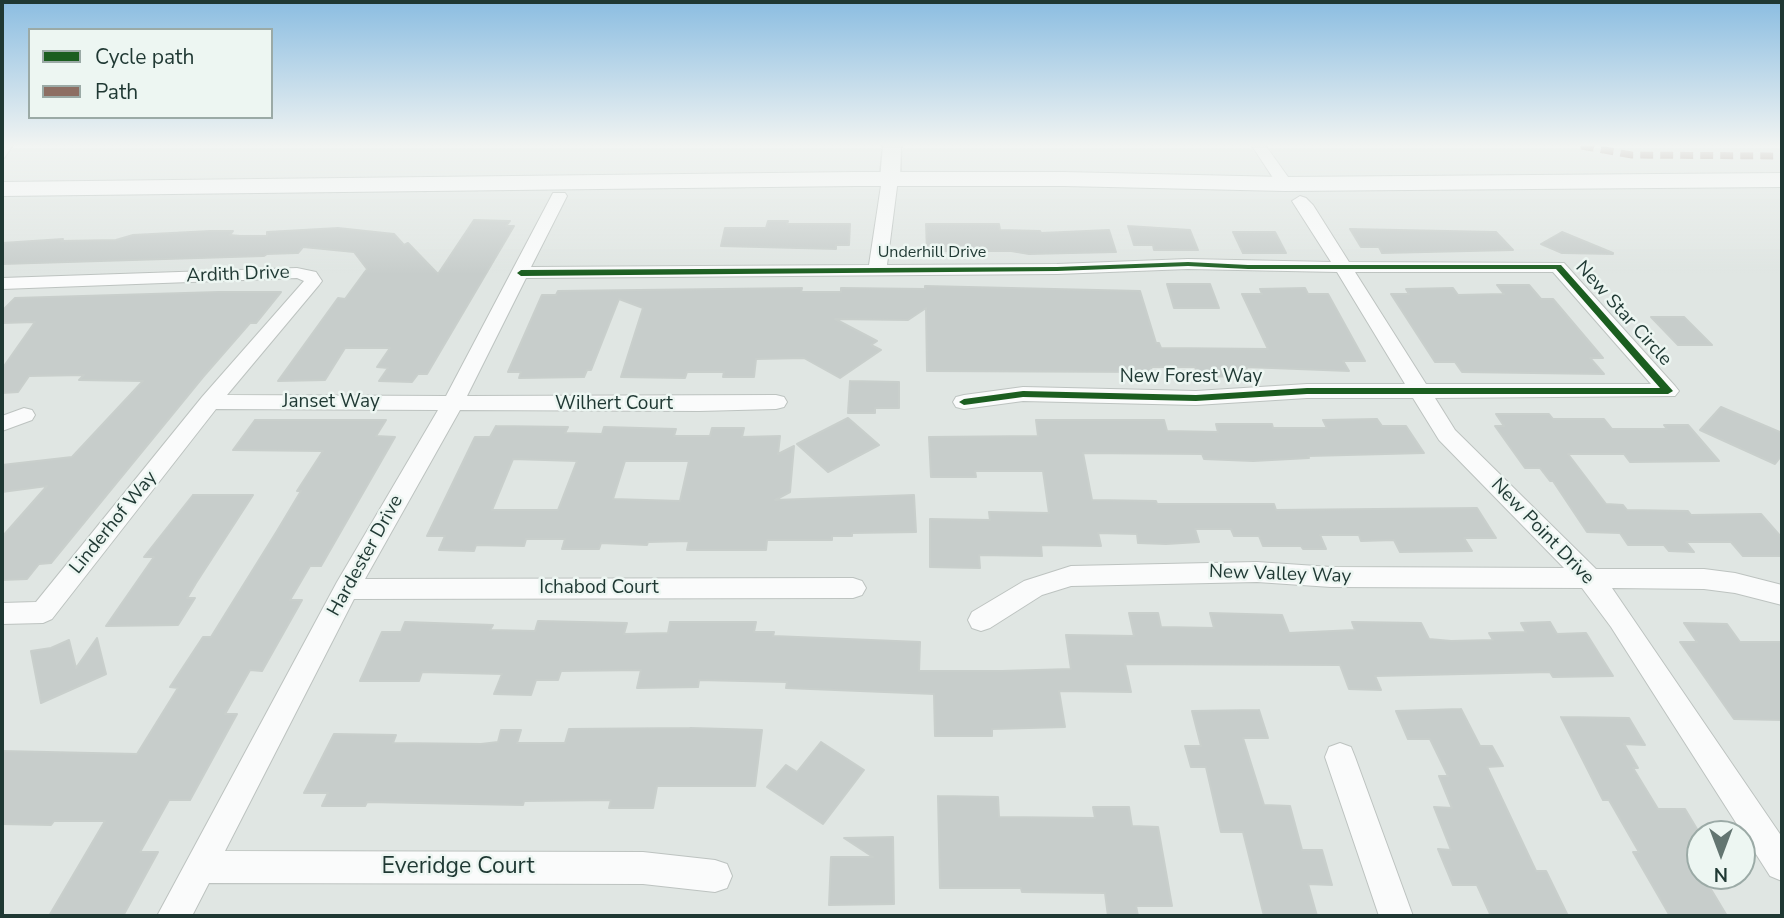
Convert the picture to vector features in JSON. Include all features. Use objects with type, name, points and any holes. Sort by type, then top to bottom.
[{"type":"main road","points":[[2,189],[144,189]]},
{"type":"main road","points":[[2,201],[559,197],[858,189]]},
{"type":"main road","points":[[957,189],[1782,196]]},
{"type":"main road","points":[[1292,193],[1449,189]]},
{"type":"main road","points":[[1677,197],[1679,192],[1685,189],[1701,189]]},
{"type":"street","points":[[877,269],[889,189]]},
{"type":"street","name":"New Point Drive","points":[[1289,189],[1308,210],[1447,435],[1590,578],[1782,864]]},
{"type":"street","name":"Hardester Drive","points":[[174,916],[346,589],[453,403],[559,197]]},
{"type":"street","name":"Underhill Drive","points":[[521,273],[1107,268],[1188,264],[1343,267]]},
{"type":"street","name":"New Star Circle","points":[[1343,267],[1558,267],[1668,391],[1419,391]]},
{"type":"street","name":"Ardith Drive","points":[[2,283],[298,273],[310,276],[313,281],[309,289],[210,402]]},
{"type":"street","name":"New Forest Way","points":[[964,402],[1023,394],[1195,398],[1307,391],[1419,391]]},
{"type":"street","name":"Janset Way","points":[[210,402],[453,403]]},
{"type":"street","name":"Linderhof Way","points":[[2,613],[43,611],[210,402]]},
{"type":"street","name":"Wilhert Court","points":[[453,403],[776,402]]},
{"type":"street","points":[[2,424],[24,415]]},
{"type":"street","name":"New Valley Way","points":[[981,620],[1033,588],[1071,576],[1257,572],[1331,578],[1704,579],[1735,583],[1782,595]]},
{"type":"street","name":"Ichabod Court","points":[[346,589],[853,588]]},
{"type":"street","points":[[1340,757],[1395,916]]},
{"type":"street","name":"Everidge Court","points":[[200,867],[643,868],[715,876]]},
{"type":"building","points":[[474,220],[510,221],[506,226],[514,226],[427,374],[418,374],[412,382],[379,381],[388,368],[377,367],[390,348],[345,348],[325,380],[278,381],[338,298],[345,299],[367,269],[354,252],[303,247],[298,253],[264,256],[2,264],[2,243],[63,239],[61,241],[116,240],[133,235],[210,231],[233,231],[230,235],[240,236],[267,236],[267,232],[338,228],[394,234],[404,245],[408,243],[438,274]]},
{"type":"building","points":[[768,221],[788,221],[787,224],[850,224],[849,245],[836,245],[836,249],[721,246],[725,228],[766,228]]},
{"type":"building","points":[[926,224],[999,224],[1000,230],[1041,233],[1109,230],[1116,252],[1029,254],[1011,251],[927,251]]},
{"type":"building","points":[[1128,226],[1190,230],[1198,250],[1154,250],[1153,245],[1134,245]]},
{"type":"building","points":[[1350,229],[1496,232],[1513,250],[1382,253],[1379,247],[1361,247]]},
{"type":"building","points":[[1233,232],[1275,232],[1286,253],[1243,253]]},
{"type":"building","points":[[1562,232],[1613,254],[1562,253],[1541,244]]},
{"type":"building","points":[[1167,284],[1210,284],[1219,308],[1174,308]]},
{"type":"building","points":[[1497,285],[1529,285],[1541,299],[1553,299],[1603,358],[1590,358],[1604,374],[1462,372],[1455,362],[1435,362],[1391,294],[1409,294],[1406,289],[1453,288],[1458,295],[1504,294]]},
{"type":"building","points":[[925,286],[1140,291],[1156,343],[1159,343],[1161,348],[1268,349],[1242,294],[1262,294],[1260,289],[1305,288],[1308,294],[1328,294],[1365,361],[1343,361],[1349,371],[1246,367],[1250,377],[1199,376],[1195,367],[1151,367],[1152,372],[927,371],[926,308],[908,320],[835,319],[877,341],[871,345],[881,350],[840,378],[804,358],[756,359],[754,377],[723,377],[724,372],[687,372],[685,378],[621,377],[643,308],[619,299],[591,370],[587,370],[584,377],[519,378],[521,372],[508,372],[542,295],[556,295],[558,291],[802,288],[801,292],[841,292],[841,288],[925,289]]},
{"type":"building","points":[[281,292],[256,323],[250,323],[203,377],[51,563],[39,564],[27,579],[2,580],[2,537],[47,486],[2,492],[2,465],[72,457],[143,381],[79,380],[84,375],[29,376],[18,392],[2,393],[2,369],[35,322],[2,323],[2,311],[15,298]]},
{"type":"building","points":[[1651,317],[1684,317],[1712,345],[1678,345]]},
{"type":"building","points":[[850,381],[899,382],[899,408],[875,408],[875,413],[848,413]]},
{"type":"building","points":[[1721,407],[1782,433],[1782,455],[1775,464],[1700,430]]},
{"type":"building","points":[[1496,414],[1549,414],[1553,419],[1604,419],[1612,429],[1667,429],[1664,425],[1688,425],[1719,461],[1630,462],[1624,454],[1568,454],[1606,504],[1623,505],[1627,510],[1688,511],[1691,515],[1761,514],[1782,538],[1782,556],[1743,556],[1731,542],[1686,542],[1694,552],[1669,551],[1664,545],[1628,545],[1620,533],[1587,532],[1553,481],[1550,481],[1540,468],[1525,468],[1495,426],[1504,426]]},
{"type":"building","points":[[848,418],[879,445],[828,472],[797,444]]},
{"type":"building","points":[[1377,419],[1382,426],[1406,426],[1424,453],[1308,456],[1309,458],[1253,461],[1204,459],[1202,454],[1083,453],[1092,500],[1156,501],[1157,504],[1274,504],[1276,510],[1477,508],[1496,538],[1464,538],[1472,551],[1400,552],[1394,540],[1361,541],[1359,535],[1320,535],[1326,549],[1303,549],[1301,546],[1263,546],[1259,536],[1234,536],[1231,529],[1195,529],[1199,542],[1166,544],[1138,543],[1137,534],[1098,533],[1101,546],[1041,545],[1042,556],[979,555],[980,568],[930,567],[930,519],[990,520],[989,512],[1049,513],[1043,471],[975,471],[976,477],[931,477],[929,437],[1038,436],[1036,420],[1164,420],[1167,431],[1218,432],[1216,424],[1327,428],[1323,420]]},
{"type":"building","points":[[255,420],[386,420],[376,436],[395,437],[321,566],[310,566],[290,600],[302,600],[262,671],[250,670],[225,714],[237,714],[190,800],[169,800],[140,852],[158,852],[123,916],[49,916],[105,821],[54,821],[51,825],[2,824],[2,751],[137,754],[178,688],[170,687],[203,637],[211,637],[323,451],[233,450]]},
{"type":"building","points":[[496,426],[568,427],[565,433],[602,434],[604,427],[676,429],[674,436],[710,436],[712,428],[744,428],[742,437],[780,436],[778,454],[794,446],[790,492],[775,500],[914,495],[916,532],[852,533],[852,536],[832,536],[832,540],[767,540],[766,550],[687,550],[689,541],[648,542],[647,545],[601,543],[599,549],[562,549],[565,539],[526,539],[524,546],[476,545],[474,551],[439,550],[445,536],[427,536],[475,437],[490,437]],"holes":[[[513,459],[577,461],[558,510],[492,510]],[[625,461],[689,461],[680,501],[613,499]]]},
{"type":"building","points":[[193,495],[253,495],[187,598],[195,598],[178,625],[106,626],[154,557],[144,557]]},
{"type":"building","points":[[1129,613],[1158,613],[1161,627],[1214,628],[1210,613],[1282,615],[1289,633],[1355,630],[1352,622],[1421,623],[1429,639],[1451,641],[1493,640],[1489,633],[1526,632],[1521,623],[1550,622],[1557,634],[1586,633],[1613,676],[1553,677],[1550,672],[1375,676],[1381,690],[1349,689],[1340,665],[1125,664],[1131,692],[1059,691],[1065,727],[992,729],[992,736],[935,736],[934,694],[786,688],[787,682],[699,680],[698,687],[637,688],[641,670],[561,671],[558,680],[536,680],[531,695],[494,694],[502,674],[422,672],[419,681],[360,681],[382,632],[401,632],[405,622],[493,625],[490,630],[535,631],[538,621],[627,623],[624,634],[668,633],[670,622],[756,622],[754,632],[774,632],[773,636],[920,642],[919,671],[1002,671],[1071,669],[1066,635],[1134,636]]},
{"type":"building","points":[[1684,623],[1727,624],[1740,642],[1782,642],[1782,720],[1734,719],[1680,642],[1697,642]]},
{"type":"building","points":[[97,638],[106,674],[41,703],[31,651],[51,648],[69,640],[76,668]]},
{"type":"building","points":[[1461,709],[1480,746],[1492,746],[1503,766],[1487,767],[1536,871],[1546,871],[1568,916],[1491,916],[1477,885],[1453,885],[1438,849],[1451,850],[1434,807],[1452,808],[1439,776],[1448,776],[1430,739],[1408,739],[1396,711]]},
{"type":"building","points":[[1259,710],[1268,738],[1243,738],[1264,805],[1290,806],[1302,850],[1322,850],[1332,885],[1308,884],[1317,916],[1264,916],[1243,832],[1221,832],[1206,767],[1191,767],[1185,746],[1201,746],[1192,711]]},
{"type":"building","points":[[1561,717],[1629,718],[1645,745],[1624,744],[1638,768],[1633,768],[1658,809],[1685,809],[1692,820],[1686,820],[1686,890],[1711,890],[1727,916],[1670,916],[1633,852],[1639,852],[1609,800],[1603,800]]},
{"type":"building","points":[[569,729],[762,730],[755,786],[657,786],[653,808],[609,808],[611,800],[524,801],[523,805],[367,802],[365,806],[322,806],[328,793],[304,793],[334,734],[396,735],[393,743],[481,744],[498,742],[501,730],[521,730],[517,743],[565,743]]},
{"type":"building","points":[[821,742],[864,770],[823,824],[767,787],[786,765],[797,772]]},
{"type":"building","points":[[938,796],[998,797],[999,817],[1095,818],[1093,807],[1129,807],[1132,826],[1158,827],[1172,906],[1136,906],[1138,916],[1108,916],[1105,893],[1022,892],[1021,888],[940,888]]},
{"type":"building","points":[[893,837],[894,904],[829,905],[831,857],[873,857],[844,838]]},
{"type":"cycle path","points":[[521,273],[1057,269],[1188,264],[1248,267],[1558,267],[1668,391],[1307,391],[1196,398],[1023,394],[964,402]]}]
